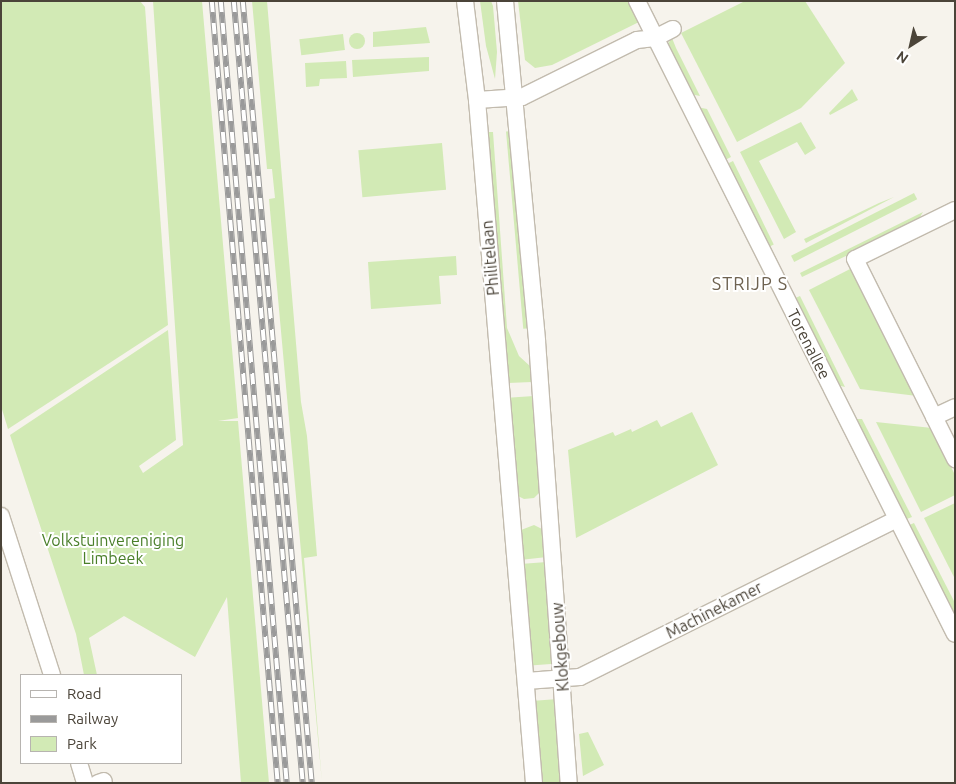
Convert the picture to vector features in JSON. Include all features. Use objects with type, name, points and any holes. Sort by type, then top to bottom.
[{"type":"street","name":"Philitelaan","points":[[465,1],[477,100],[526,681]]},
{"type":"street","points":[[505,1],[515,98]]},
{"type":"street","name":"Torenallee","points":[[637,1],[955,634]]},
{"type":"street","points":[[477,100],[515,98],[636,40],[655,38],[673,29]]},
{"type":"street","name":"Klokgebouw","points":[[515,98],[550,512],[569,783]]},
{"type":"street","points":[[955,210],[855,259],[955,459]]},
{"type":"street","points":[[934,418],[955,407]]},
{"type":"street","points":[[1,516],[6,546],[52,674]]},
{"type":"street","name":"Machinekamer","points":[[526,681],[580,677],[897,519]]},
{"type":"street","points":[[526,681],[534,783]]},
{"type":"street","points":[[79,764],[85,783]]},
{"type":"green space","points":[[1,1],[140,1],[145,7],[168,325],[8,429],[1,406]]},
{"type":"green space","name":"Volkstuinvereniging Limbeek","points":[[153,1],[202,1],[238,418],[218,421],[238,421],[269,783],[241,783],[227,597],[195,657],[124,616],[89,638],[97,674],[84,674],[76,634],[10,435],[168,330],[176,440],[139,466],[143,473],[183,445]]},
{"type":"green space","points":[[252,1],[267,1],[301,402],[307,436],[317,556],[304,558],[322,783],[269,199],[275,198],[272,169],[267,169]]},
{"type":"green space","points":[[480,1],[491,1],[493,6],[497,52],[495,79],[486,46]]},
{"type":"green space","points":[[518,1],[628,1],[639,22],[552,65],[535,68],[525,60]]},
{"type":"green space","points":[[745,1],[805,1],[845,63],[801,108],[737,142],[681,33]]},
{"type":"green space","points":[[426,27],[430,43],[373,47],[373,32]]},
{"type":"green space","points":[[357,33],[365,41],[357,49],[349,41]]},
{"type":"green space","points":[[343,34],[345,50],[301,55],[299,39]]},
{"type":"green space","points":[[672,38],[700,96],[690,94],[666,46]]},
{"type":"green space","points":[[429,57],[429,71],[353,77],[352,60]]},
{"type":"green space","points":[[346,61],[347,78],[320,79],[319,86],[306,87],[305,63]]},
{"type":"green space","points":[[852,89],[858,100],[830,115],[829,113]]},
{"type":"green space","points":[[697,107],[707,109],[731,157],[723,161]]},
{"type":"green space","points":[[801,122],[816,148],[805,155],[797,142],[759,161],[796,232],[784,239],[740,152]]},
{"type":"green space","points":[[512,131],[529,328],[523,329],[506,132]]},
{"type":"green space","points":[[487,132],[493,132],[507,328],[519,356],[531,367],[532,382],[505,383]]},
{"type":"green space","points":[[442,143],[446,190],[362,197],[358,150]]},
{"type":"green space","points":[[733,161],[774,245],[766,249],[725,165]]},
{"type":"green space","points":[[914,193],[917,199],[794,262],[791,256]]},
{"type":"green space","points":[[894,197],[806,243],[804,239],[879,203]]},
{"type":"green space","points":[[923,212],[917,222],[802,277],[800,273]]},
{"type":"green space","points":[[456,256],[457,275],[439,276],[441,304],[371,309],[368,262]]},
{"type":"green space","points":[[852,268],[917,396],[860,389],[809,290]]},
{"type":"green space","points":[[800,296],[845,387],[837,385],[793,299]]},
{"type":"green space","points":[[534,396],[540,492],[534,498],[524,499],[516,495],[506,398]]},
{"type":"green space","points":[[692,412],[718,465],[576,538],[568,450],[613,432],[615,436],[631,429],[632,432],[657,420],[661,427]]},
{"type":"green space","points":[[854,419],[862,419],[912,517],[904,520]]},
{"type":"green space","points":[[876,422],[932,428],[955,475],[955,495],[921,512]]},
{"type":"green space","points":[[955,503],[955,579],[924,518]]},
{"type":"green space","points":[[914,523],[955,603],[955,620],[907,526]]},
{"type":"green space","points":[[534,525],[542,529],[545,534],[547,557],[520,560],[521,530]]},
{"type":"green space","points":[[547,562],[554,664],[527,666],[520,564]]},
{"type":"green space","points":[[558,699],[564,783],[537,783],[531,701]]},
{"type":"green space","points":[[588,732],[604,765],[583,776],[579,734]]},
{"type":"railway","points":[[212,1],[278,783]]},
{"type":"railway","points":[[221,1],[287,783]]},
{"type":"railway","points":[[234,1],[303,783]]},
{"type":"railway","points":[[243,1],[312,783]]},
{"type":"district","name":"STRIJP S","points":[[750,283]]}]
